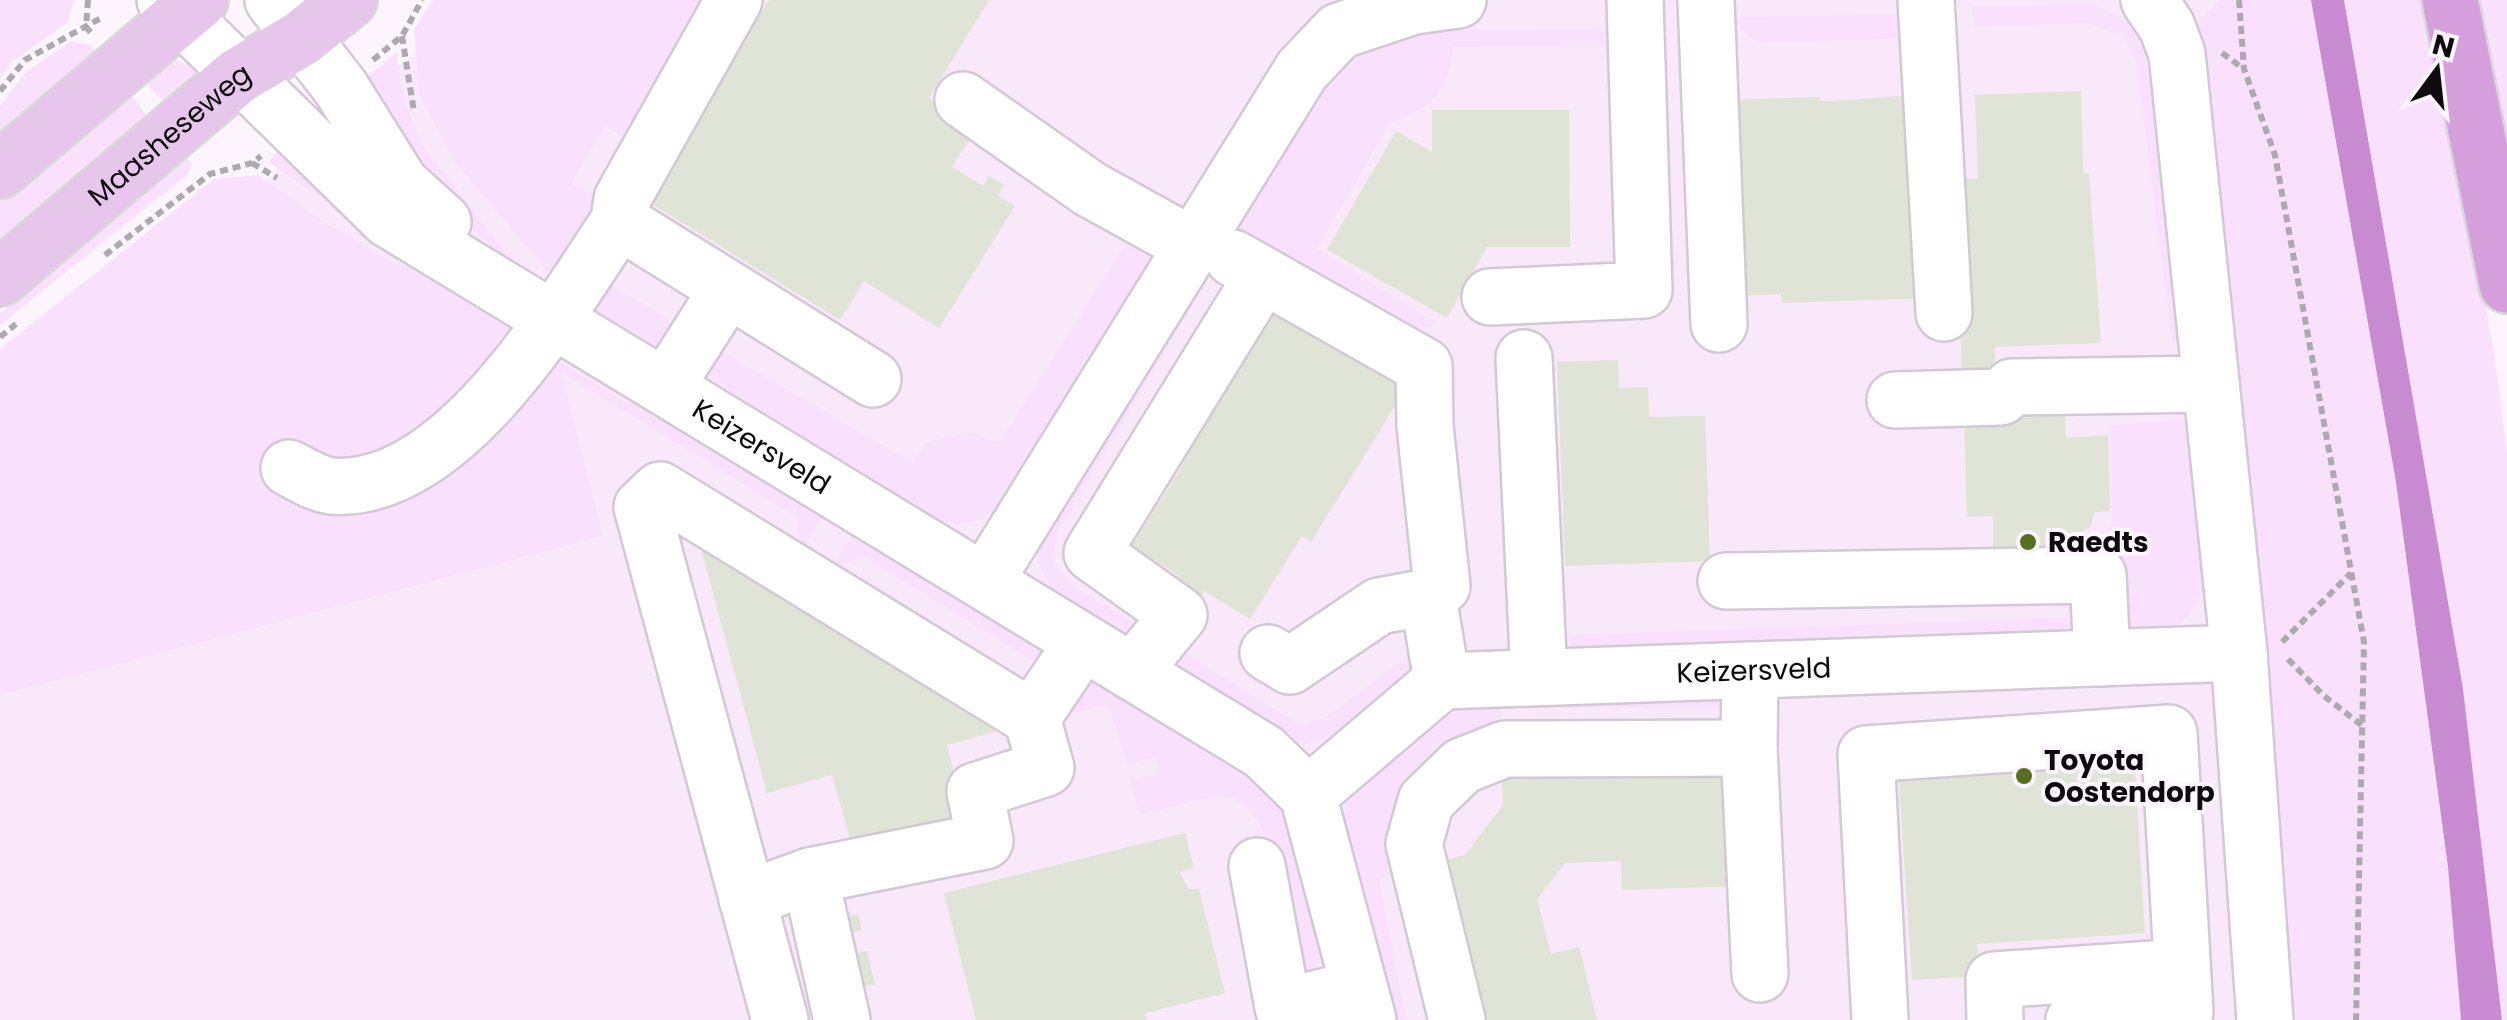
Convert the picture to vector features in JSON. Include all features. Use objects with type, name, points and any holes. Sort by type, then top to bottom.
[{"type":"highway","points":[[2450,0],[2507,285]]},
{"type":"main road","name":"Maasheseweg","points":[[0,278],[238,76],[288,19],[349,0]]},
{"type":"main road","points":[[0,170],[165,7]]},
{"type":"street","points":[[289,468],[332,486],[377,478],[410,463],[461,430],[483,408],[532,353],[548,314],[619,220],[622,199],[734,0]]},
{"type":"street","points":[[985,581],[1302,70],[1338,31],[1414,6],[1458,0]]},
{"type":"street","points":[[1490,297],[1644,290],[1635,0]]},
{"type":"street","points":[[1706,0],[1719,324]]},
{"type":"street","points":[[1926,0],[1944,314]]},
{"type":"street","points":[[2148,0],[2168,27],[2178,54],[2239,653],[2265,1020]]},
{"type":"street","name":"Keizersveld","points":[[165,7],[388,219],[1264,752],[1308,794]]},
{"type":"street","name":"Keizersveld","points":[[288,19],[341,88],[401,184],[548,314]]},
{"type":"street","points":[[963,100],[1090,189],[1198,242],[1424,366],[1425,426],[1442,586],[1428,596],[1378,606],[1290,666],[1268,653]]},
{"type":"street","points":[[619,220],[873,380]]},
{"type":"street","points":[[1132,672],[1180,616],[1092,553],[1262,277]]},
{"type":"street","points":[[666,386],[728,289]]},
{"type":"street","points":[[1524,358],[1538,677]]},
{"type":"street","points":[[1895,400],[2001,397],[2012,387],[2211,384]]},
{"type":"street","points":[[747,899],[810,876],[985,841],[975,791],[1046,768],[1032,718],[660,490],[642,507],[747,899],[780,1020]]},
{"type":"street","points":[[1726,581],[2098,575],[2102,658]]},
{"type":"street","points":[[1258,866],[1283,1007],[1363,1004],[1308,794],[1442,681],[1428,596]]},
{"type":"street","points":[[1032,718],[1084,642]]},
{"type":"street","name":"Keizersveld","points":[[1442,681],[2239,653]]},
{"type":"street","points":[[1943,664],[1947,748]]},
{"type":"street","points":[[1750,670],[1749,748],[1760,974]]},
{"type":"street","points":[[1880,1020],[1866,754],[2169,734],[2185,1012],[2074,1020]]},
{"type":"street","points":[[1457,1020],[1414,844],[1426,800],[1462,766],[1504,749],[1749,748]]},
{"type":"street","points":[[2175,837],[2252,835]]},
{"type":"street","points":[[810,876],[842,1020]]},
{"type":"street","points":[[1995,1020],[1994,980],[2182,968]]},
{"type":"path","points":[[2239,0],[2244,69],[2275,155],[2364,642],[2356,1020]]},
{"type":"path","points":[[0,91],[26,60],[165,7]]},
{"type":"path","points":[[2351,573],[2276,648],[2323,696],[2364,726]]},
{"type":"shaded area","points":[[0,0],[74,0],[68,22],[12,62],[0,79]]},
{"type":"shaded area","points":[[433,0],[711,0],[637,146],[605,126],[571,183],[603,201],[563,282],[547,271],[455,162],[420,96],[414,29]]},
{"type":"shaded area","points":[[477,0],[2251,0],[2346,1020],[0,1020],[0,408]]},
{"type":"shaded area","points":[[2219,0],[2311,0],[2396,482],[2448,867],[2461,1020],[2273,1020],[2187,32]]},
{"type":"shaded area","points":[[2311,0],[2344,0],[2463,689],[2502,1020],[2461,1020],[2448,867],[2396,482]]},
{"type":"shaded area","points":[[2344,0],[2426,0],[2493,346],[2507,450],[2507,1020],[2502,1020],[2463,689]]},
{"type":"shaded area","points":[[2474,0],[2507,0],[2507,193]]},
{"type":"shaded area","points":[[2095,4],[2132,24],[2152,44],[2186,337],[2172,342],[2136,59],[2123,37],[2087,23],[1975,27],[1971,7]]},
{"type":"shaded area","points":[[1917,14],[1918,38],[1756,43],[1729,17]]},
{"type":"shaded area","points":[[1614,29],[1620,46],[1453,47],[1447,76],[1435,97],[1416,112],[1390,123],[1317,249],[1438,324],[1404,332],[1240,237],[1234,219],[1325,74],[1350,49],[1438,30]]},
{"type":"shaded area","points":[[71,41],[90,45],[108,64],[0,157],[0,106],[25,73]]},
{"type":"shaded area","points":[[397,52],[404,99],[421,143],[517,267],[451,211],[363,80]]},
{"type":"shaded area","points":[[168,58],[191,65],[194,75],[166,104],[142,79]]},
{"type":"shaded area","points":[[127,91],[152,121],[0,253],[0,199]]},
{"type":"shaded area","points":[[282,146],[399,249],[268,162]]},
{"type":"shaded area","points":[[185,155],[192,165],[187,175],[0,325],[0,314]]},
{"type":"shaded area","points":[[259,175],[319,219],[395,264],[453,276],[552,357],[625,402],[658,414],[827,509],[801,551],[797,517],[561,372],[603,536],[0,695],[0,349],[214,179]]},
{"type":"shaded area","points":[[1135,229],[1169,250],[1011,498],[978,520],[957,523],[919,516],[695,382],[718,349],[913,463],[927,442],[973,432],[999,443]]},
{"type":"shaded area","points":[[1214,269],[1056,534],[1053,563],[1079,590],[1144,629],[1119,640],[1073,609],[1051,588],[1043,574],[1035,536],[1192,273]]},
{"type":"shaded area","points":[[593,273],[677,325],[660,354],[575,301]]},
{"type":"shaded area","points":[[2199,419],[2209,569],[2203,587],[2188,615],[2168,630],[2139,633],[2119,629],[2085,552],[2098,544],[2112,524],[2110,425]]},
{"type":"shaded area","points":[[857,529],[1039,639],[1049,671],[863,556],[830,570]]},
{"type":"shaded area","points":[[2088,617],[2084,632],[1576,657],[1568,635]]},
{"type":"shaded area","points":[[1175,647],[1299,724],[1325,718],[1419,648],[1419,676],[1327,738],[1307,744],[1290,743],[1174,674],[1170,655]]},
{"type":"shaded area","points":[[1088,670],[1256,775],[1289,814],[1324,960],[1306,974],[1269,843],[1242,803],[1214,798],[1140,815],[1130,781],[1159,773],[1155,757],[1127,764],[1109,705],[1057,716]]},
{"type":"shaded area","points":[[1729,694],[1738,707],[1500,708],[1501,737],[1406,874],[1379,879],[1406,1020],[1383,1020],[1342,850],[1348,790],[1421,715],[1470,699]]},
{"type":"building","points":[[769,0],[989,0],[929,98],[977,128],[952,167],[983,186],[989,176],[1004,185],[998,196],[1015,206],[939,328],[864,281],[840,320],[646,200]]},
{"type":"building","points":[[2081,91],[2083,173],[2089,173],[2101,343],[1995,347],[1996,376],[1962,377],[1955,179],[1978,179],[1975,95]]},
{"type":"building","points":[[1913,95],[1930,298],[1782,303],[1781,294],[1732,296],[1725,100],[1820,97],[1820,101],[1835,101]]},
{"type":"building","points":[[1432,110],[1569,110],[1570,247],[1487,247],[1447,318],[1327,250],[1396,131],[1432,152]]},
{"type":"building","points":[[1278,290],[1414,375],[1311,542],[1302,536],[1250,619],[1204,591],[1200,598],[1174,582],[1178,575],[1132,546],[1184,463],[1175,457]]},
{"type":"building","points":[[1618,360],[1619,388],[1648,387],[1649,417],[1705,416],[1710,561],[1565,566],[1557,362]]},
{"type":"building","points":[[2065,412],[2066,438],[2108,435],[2110,511],[2094,512],[2091,526],[2069,539],[2069,555],[1993,558],[1993,516],[1967,517],[1964,416]]},
{"type":"building","points":[[696,530],[1013,727],[947,745],[965,815],[852,846],[832,775],[767,793]]},
{"type":"building","points":[[2134,755],[2145,933],[1977,944],[1979,976],[1912,980],[1898,770]]},
{"type":"building","points":[[1737,767],[1741,886],[1622,890],[1621,861],[1565,863],[1537,899],[1551,954],[1579,947],[1597,1020],[1475,1020],[1436,862],[1465,855],[1503,805],[1502,775]]},
{"type":"building","points":[[1185,833],[1194,868],[1180,872],[1188,889],[1199,889],[1225,993],[1145,1013],[1147,1020],[976,1020],[944,893]]},
{"type":"building","points":[[858,914],[862,930],[849,934],[845,918]]},
{"type":"building","points":[[867,951],[875,984],[861,987],[853,954]]},
{"type":"place","name":"Raedts","points":[[2028,542]]},
{"type":"place","name":"Toyota Oostendorp","points":[[2024,776]]}]
